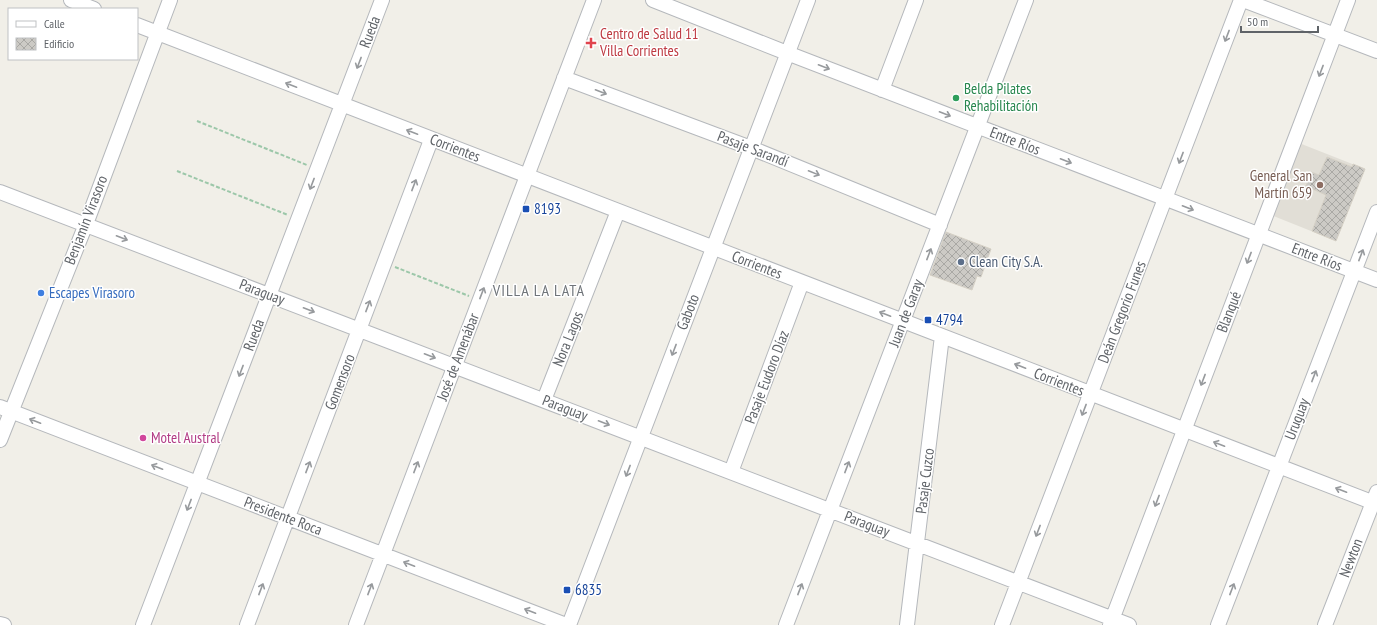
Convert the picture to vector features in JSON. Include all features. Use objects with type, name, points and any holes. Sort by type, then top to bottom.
[{"type":"street","points":[[71,0],[91,8]]},
{"type":"street","name":"Benjamín Virasoro","points":[[0,440],[6,409],[86,224],[170,0]]},
{"type":"street","name":"Rueda","points":[[143,625],[382,0]]},
{"type":"street","name":"José de Amenábar","points":[[356,625],[594,0]]},
{"type":"street","name":"Entre Ríos","points":[[654,0],[882,90],[1377,280]]},
{"type":"street","name":"Gaboto","points":[[568,625],[808,0]]},
{"type":"street","points":[[882,90],[916,0]]},
{"type":"street","name":"Juan de Garay","points":[[786,625],[1026,0]]},
{"type":"street","points":[[1242,0],[1377,51]]},
{"type":"street","name":"Deán Gregorio Funes","points":[[1002,625],[1242,0]]},
{"type":"street","name":"Blanqué","points":[[1111,622],[1348,0]]},
{"type":"street","name":"Corrientes","points":[[138,25],[1279,467],[1376,500]]},
{"type":"street","name":"Pasaje Sarandí","points":[[564,78],[751,148],[940,225]]},
{"type":"street","name":"Gomensoro","points":[[247,625],[431,140]]},
{"type":"street","name":"Paraguay","points":[[0,192],[1018,582],[1111,622],[1129,625]]},
{"type":"street","name":"Nora Lagos","points":[[544,400],[618,211]]},
{"type":"street","name":"Uruguay","points":[[1218,625],[1377,212]]},
{"type":"street","name":"Pasaje Eudoro Díaz","points":[[731,472],[802,282]]},
{"type":"street","name":"Pasaje Cuzco","points":[[907,625],[942,336]]},
{"type":"street","name":"Presidente Roca","points":[[6,409],[288,519],[568,625]]},
{"type":"street","name":"Newton","points":[[1325,625],[1376,500]]},
{"type":"street","points":[[0,624],[4,625]]},
{"type":"path","points":[[197,121],[318,169]]},
{"type":"path","points":[[177,171],[299,219]]},
{"type":"path","points":[[385,263],[480,300]]},
{"type":"shaded area","name":"General San Martín 659","points":[[1299,143],[1365,169],[1336,241],[1271,215]]},
{"type":"building","points":[[1327,157],[1352,167],[1353,164],[1365,169],[1336,241],[1312,231],[1326,195],[1306,186],[1311,172],[1319,175]]},
{"type":"building","name":"Clean City S.A.","points":[[946,232],[991,249],[981,277],[977,276],[972,290],[930,275]]},
{"type":"place","name":"Centro de Salud 11 Villa Corrientes","points":[[591,43]]},
{"type":"place","name":"Belda Pilates Rehabilitación","points":[[956,98]]},
{"type":"place","name":"General San Martín 659","points":[[1320,185]]},
{"type":"place","name":"8193","points":[[526,209]]},
{"type":"place","name":"Clean City S.A.","points":[[961,262]]},
{"type":"place","name":"Escapes Virasoro","points":[[41,293]]},
{"type":"place","name":"4794","points":[[928,320]]},
{"type":"place","name":"Motel Austral","points":[[143,438]]},
{"type":"place","name":"6835","points":[[567,590]]},
{"type":"district","name":"VILLA LA LATA","points":[[539,290]]}]
